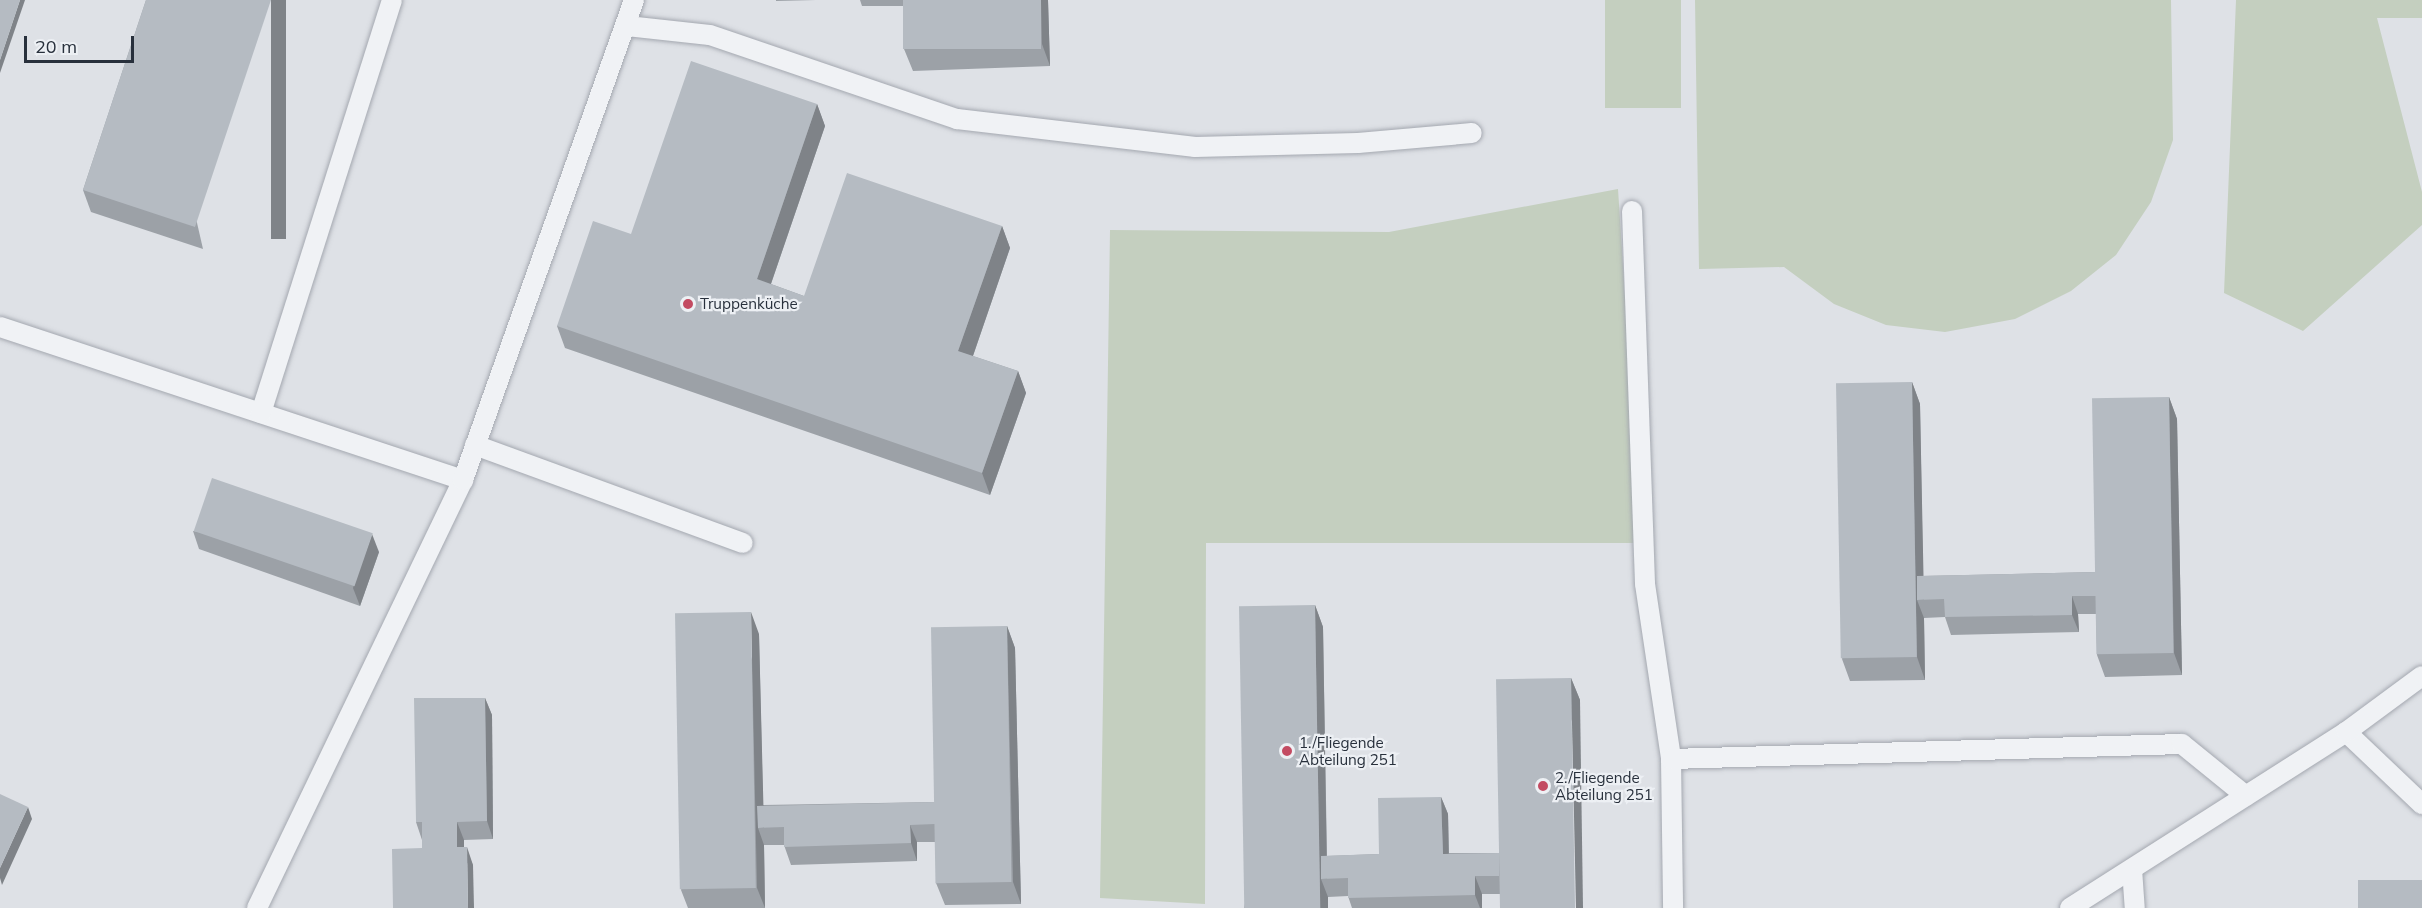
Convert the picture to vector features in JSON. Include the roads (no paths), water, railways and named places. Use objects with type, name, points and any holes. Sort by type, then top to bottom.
[{"type":"lane","points":[[261,413],[392,0]]},
{"type":"lane","points":[[257,908],[463,480],[627,26],[634,0]]},
{"type":"lane","points":[[627,26],[710,35],[957,119],[1195,147],[1358,143],[1472,133]]},
{"type":"lane","points":[[1632,211],[1645,584],[1671,759],[1673,908]]},
{"type":"lane","points":[[0,327],[463,480]]},
{"type":"lane","points":[[475,445],[743,543]]},
{"type":"lane","points":[[2070,908],[2346,732],[2422,676]]},
{"type":"lane","points":[[2346,732],[2422,804]]},
{"type":"lane","points":[[1671,759],[2182,744],[2246,796]]},
{"type":"lane","points":[[2132,869],[2135,908]]},
{"type":"place","name":"Truppenküche","points":[[688,304]]},
{"type":"place","name":"1./Fliegende Abteilung 251","points":[[1287,751]]},
{"type":"place","name":"2./Fliegende Abteilung 251","points":[[1543,786]]}]
